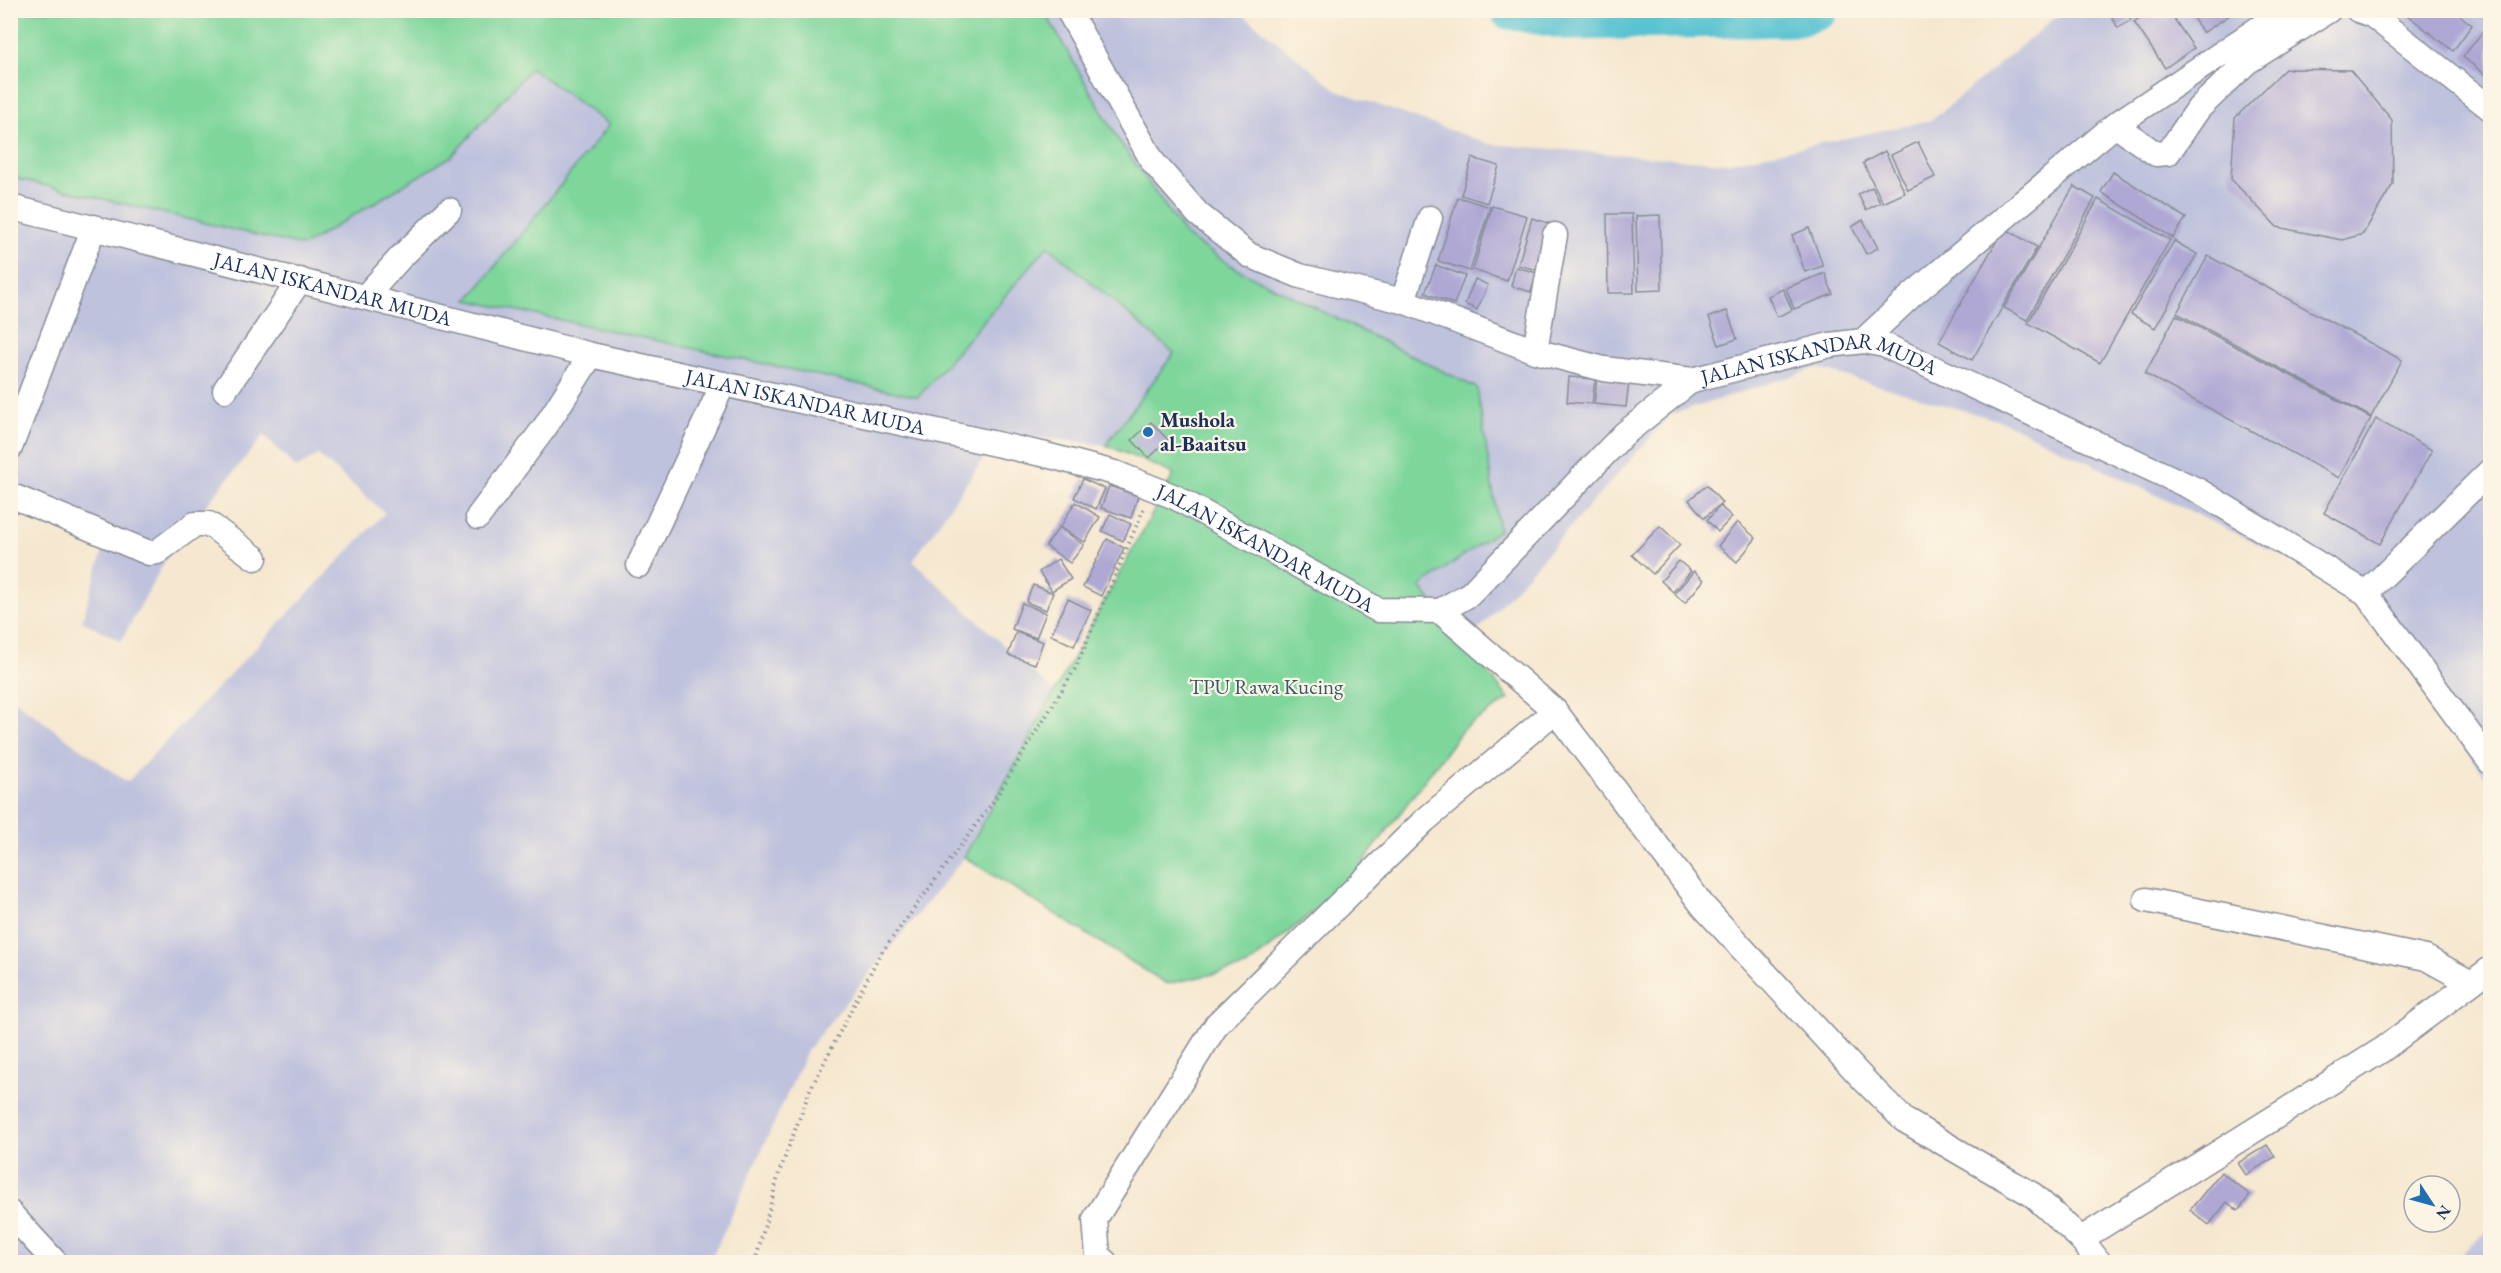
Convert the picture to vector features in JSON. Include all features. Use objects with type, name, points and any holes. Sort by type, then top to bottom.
[{"type":"street","points":[[1068,10],[1153,162],[1198,214],[1249,255],[1300,276],[1403,301],[1535,351],[1604,369],[1692,380]]},
{"type":"street","points":[[1863,341],[1912,295],[2115,125],[2286,10]]},
{"type":"street","points":[[2115,125],[2156,154],[2168,153],[2199,108],[2247,62],[2329,10]]},
{"type":"street","points":[[2358,10],[2372,15],[2490,108]]},
{"type":"street","name":"JALAN ISKANDAR MUDA","points":[[10,207],[591,355],[1046,455],[1115,473],[1175,497],[1378,610],[1440,611],[1470,594],[1624,434],[1692,380],[1830,345],[1863,341],[1884,345],[2199,491],[2367,593],[2490,762]]},
{"type":"street","points":[[365,297],[401,257],[449,210]]},
{"type":"street","points":[[1403,301],[1430,218]]},
{"type":"street","points":[[10,448],[94,227]]},
{"type":"street","points":[[1535,351],[1555,235]]},
{"type":"street","points":[[225,390],[300,280]]},
{"type":"street","points":[[478,517],[545,427],[591,355]]},
{"type":"street","points":[[639,565],[723,384]]},
{"type":"street","points":[[2367,593],[2490,471]]},
{"type":"street","points":[[10,495],[149,553],[157,552],[195,524],[209,524],[255,558]]},
{"type":"street","points":[[1440,611],[1555,711],[1703,906],[1904,1120],[2033,1195],[2081,1239],[2099,1263]]},
{"type":"street","points":[[1105,1263],[1098,1256],[1095,1219],[1217,1024],[1424,821],[1555,711]]},
{"type":"street","points":[[2146,900],[2426,958],[2471,983]]},
{"type":"street","points":[[2081,1239],[2382,1050],[2490,969]]},
{"type":"street","points":[[10,1213],[55,1263]]},
{"type":"path","points":[[755,1263],[779,1173],[810,1090],[879,956],[993,802],[1075,669],[1153,488]]},
{"type":"shaded area","points":[[1044,11],[1239,11],[1338,91],[1490,144],[1726,163],[1932,120],[2063,11],[2490,11],[2490,784],[2358,592],[2004,422],[1817,368],[1670,415],[1466,644],[1419,587],[1498,530],[1237,269],[1187,237],[1118,139]]},
{"type":"shaded area","points":[[531,68],[609,125],[468,300],[918,397],[1048,245],[1175,353],[1106,445],[1001,433],[913,561],[1054,692],[964,857],[808,1049],[710,1262],[11,1262],[11,698],[127,782],[385,513],[318,455],[296,468],[264,435],[175,543],[121,641],[82,621],[105,544],[11,502],[10,268],[22,238],[11,234],[10,167],[18,179],[303,246],[452,156]]},
{"type":"shaded area","points":[[2490,1229],[2490,1262],[2451,1262]]},
{"type":"green space","name":"TPU Rawa Kucing","points":[[10,11],[1044,11],[1118,139],[1187,237],[1237,269],[1477,388],[1499,530],[1420,587],[1509,699],[1463,729],[1347,884],[1246,967],[1167,984],[964,857],[1174,474],[1106,445],[1174,353],[1048,246],[918,397],[468,300],[609,125],[531,68],[452,156],[303,246],[18,179],[10,167]]},
{"type":"building","points":[[2108,10],[2126,10],[2131,20],[2118,28]]},
{"type":"building","points":[[2128,10],[2145,10],[2133,18]]},
{"type":"building","points":[[2150,10],[2168,10],[2194,48],[2165,68],[2134,22]]},
{"type":"building","points":[[2188,10],[2237,10],[2203,33]]},
{"type":"building","points":[[2401,10],[2453,10],[2472,25],[2453,51]]},
{"type":"building","points":[[2483,31],[2490,37],[2490,78],[2463,57]]},
{"type":"building","points":[[2285,69],[2350,70],[2392,120],[2393,184],[2363,234],[2342,240],[2277,227],[2231,179],[2235,118]]},
{"type":"building","points":[[1918,142],[1935,177],[1908,190],[1891,155]]},
{"type":"building","points":[[1885,151],[1905,193],[1883,203],[1863,163]]},
{"type":"building","points":[[1472,158],[1499,166],[1487,203],[1461,195]]},
{"type":"building","points":[[2113,172],[2186,218],[2173,238],[2101,192]]},
{"type":"building","points":[[2074,186],[2095,198],[2027,320],[2004,308]]},
{"type":"building","points":[[1872,187],[1880,203],[1866,210],[1858,194]]},
{"type":"building","points":[[1458,197],[1490,207],[1470,271],[1438,261]]},
{"type":"building","points":[[2098,199],[2170,240],[2100,363],[2028,323]]},
{"type":"building","points":[[1492,206],[1527,216],[1507,281],[1473,270]]},
{"type":"building","points":[[1607,214],[1632,214],[1634,293],[1608,293]]},
{"type":"building","points":[[1660,215],[1662,290],[1638,291],[1636,216]]},
{"type":"building","points":[[1532,218],[1551,224],[1537,270],[1518,265]]},
{"type":"building","points":[[1863,220],[1878,248],[1866,254],[1852,227]]},
{"type":"building","points":[[1809,228],[1823,266],[1805,272],[1792,235]]},
{"type":"building","points":[[2004,228],[2037,247],[1972,360],[1939,342]]},
{"type":"building","points":[[2174,241],[2197,254],[2155,328],[2131,314]]},
{"type":"building","points":[[2208,256],[2402,360],[2371,417],[2177,313]]},
{"type":"building","points":[[1436,265],[1465,276],[1454,304],[1425,293]]},
{"type":"building","points":[[1516,267],[1537,273],[1531,292],[1511,286]]},
{"type":"building","points":[[1825,273],[1833,294],[1794,309],[1786,288]]},
{"type":"building","points":[[1475,279],[1488,285],[1477,310],[1465,304]]},
{"type":"building","points":[[1783,289],[1792,310],[1777,317],[1768,296]]},
{"type":"building","points":[[1727,311],[1737,339],[1719,345],[1709,317]]},
{"type":"building","points":[[2176,315],[2371,418],[2339,478],[2145,374]]},
{"type":"building","points":[[1569,377],[1595,379],[1592,404],[1567,402]]},
{"type":"building","points":[[1597,379],[1629,383],[1626,407],[1594,404]]},
{"type":"building","points":[[2376,419],[2432,450],[2380,544],[2324,513]]},
{"type":"building","points":[[1151,422],[1168,440],[1149,458],[1132,440]]},
{"type":"building","points":[[1083,479],[1105,489],[1096,509],[1074,498]]},
{"type":"building","points":[[1707,485],[1722,503],[1704,518],[1689,500]]},
{"type":"building","points":[[1109,486],[1138,496],[1131,518],[1101,508]]},
{"type":"building","points":[[1075,502],[1100,517],[1085,542],[1060,528]]},
{"type":"building","points":[[1720,506],[1732,517],[1718,532],[1707,520]]},
{"type":"building","points":[[1110,514],[1131,524],[1123,541],[1102,531]]},
{"type":"building","points":[[1737,522],[1756,538],[1737,562],[1718,546]]},
{"type":"building","points":[[1660,526],[1680,545],[1653,574],[1632,555]]},
{"type":"building","points":[[1059,527],[1084,545],[1070,563],[1046,546]]},
{"type":"building","points":[[1107,539],[1124,548],[1101,596],[1083,587]]},
{"type":"building","points":[[1058,559],[1071,579],[1052,591],[1039,572]]},
{"type":"building","points":[[1679,561],[1691,571],[1673,592],[1661,581]]},
{"type":"building","points":[[1694,571],[1704,580],[1685,603],[1674,594]]},
{"type":"building","points":[[1033,585],[1053,593],[1046,610],[1026,602]]},
{"type":"building","points":[[1068,599],[1091,610],[1074,646],[1051,635]]},
{"type":"building","points":[[1022,603],[1046,613],[1036,638],[1012,629]]},
{"type":"building","points":[[1016,632],[1043,642],[1035,664],[1008,655]]},
{"type":"building","points":[[2267,1145],[2275,1157],[2246,1175],[2238,1163]]},
{"type":"building","points":[[2221,1172],[2250,1195],[2238,1211],[2227,1202],[2209,1225],[2190,1210]]},
{"type":"waterway","points":[[1509,10],[1571,21],[1798,17],[1819,10]]},
{"type":"place","name":"Mushola al-Baaitsu","points":[[1148,432]]}]
